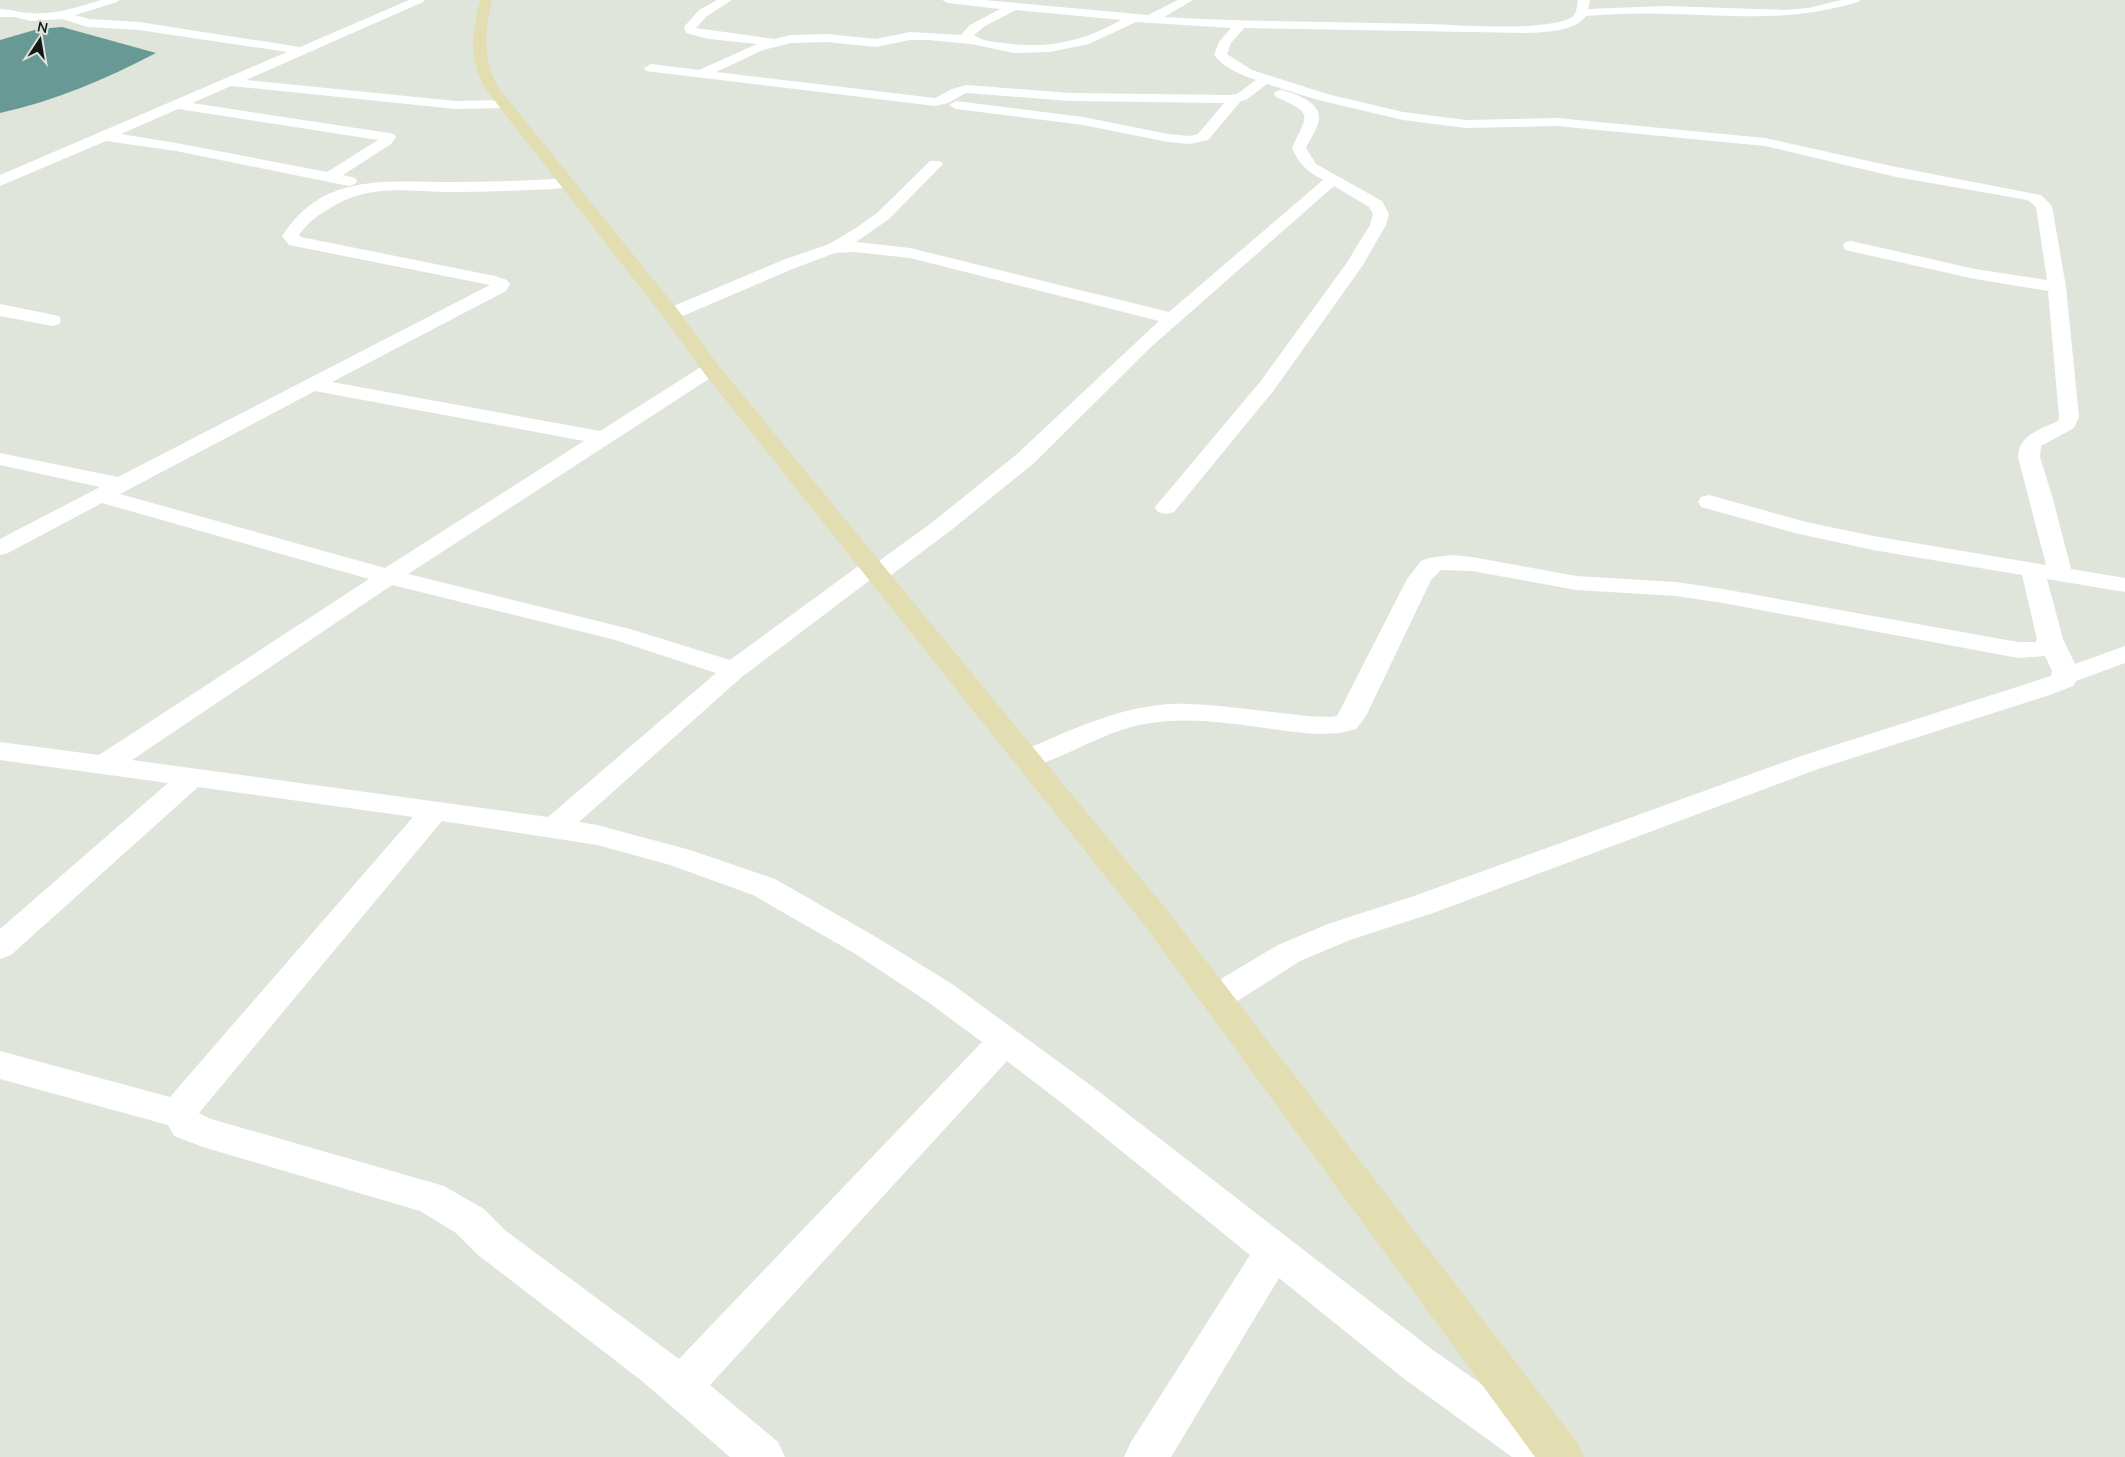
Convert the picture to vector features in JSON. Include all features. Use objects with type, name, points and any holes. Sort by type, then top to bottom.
[{"type":"main road","points":[[486,0],[480,26],[479,53],[482,73],[504,104],[671,314],[711,369],[1156,918],[1562,1457]]},
{"type":"street","points":[[0,13],[14,13],[31,18],[63,15],[113,0]]},
{"type":"street","points":[[0,181],[419,0]]},
{"type":"street","points":[[726,0],[695,19],[690,30],[709,35],[778,42]]},
{"type":"street","points":[[948,0],[1134,18],[1240,25],[1526,29],[1565,24],[1578,19],[1584,0]]},
{"type":"street","points":[[1150,19],[1187,0]]},
{"type":"street","points":[[1581,13],[1638,10],[1769,15],[1815,11],[1854,0]]},
{"type":"street","points":[[972,40],[968,36],[969,32],[1015,6]]},
{"type":"street","points":[[63,15],[88,23],[139,26],[302,50]]},
{"type":"street","points":[[701,74],[759,47],[778,42],[815,38],[876,43],[920,36],[972,40],[1009,49],[1046,49],[1088,41],[1112,31],[1134,18]]},
{"type":"street","points":[[1166,506],[1267,386],[1354,265],[1378,225],[1381,214],[1376,204],[1312,167],[1304,160],[1299,148],[1312,119],[1312,111],[1304,104],[1240,70],[1220,55],[1225,42],[1240,25]]},
{"type":"street","points":[[651,68],[1083,121],[1168,138],[1190,140],[1203,137],[1236,98],[1261,80]]},
{"type":"street","points":[[1261,80],[1323,97],[1421,119],[1466,124],[1557,122],[1765,142],[1888,170],[2035,198],[2044,206],[2057,287],[2070,417],[2067,424],[2061,428],[2032,442],[2028,457],[2061,574]]},
{"type":"street","points":[[230,82],[456,104],[504,104]]},
{"type":"street","points":[[934,102],[942,101],[958,90],[1070,97],[1236,98]]},
{"type":"street","points":[[176,105],[388,137],[386,141],[330,177]]},
{"type":"street","points":[[104,136],[176,147],[378,186]]},
{"type":"street","points":[[671,314],[789,264],[833,248],[862,232],[883,216],[935,164]]},
{"type":"street","points":[[554,828],[734,670],[875,570],[942,526],[1025,459],[1086,398],[1171,318],[1332,179]]},
{"type":"street","points":[[0,548],[496,291],[501,284],[495,281],[295,241],[290,236],[294,228],[330,200],[353,190],[378,186],[487,187],[566,183]]},
{"type":"street","points":[[1851,246],[1975,274],[2057,287]]},
{"type":"street","points":[[833,248],[854,247],[910,253],[1171,318]]},
{"type":"street","points":[[0,310],[52,320]]},
{"type":"street","points":[[104,765],[389,576],[711,369]]},
{"type":"street","points":[[314,385],[604,438]]},
{"type":"street","points":[[0,459],[123,485]]},
{"type":"street","points":[[101,496],[389,576],[621,634],[734,670]]},
{"type":"street","points":[[1709,502],[1803,528],[1872,543],[2125,585]]},
{"type":"street","points":[[1028,759],[1113,724],[1136,716],[1157,713],[1187,712],[1324,726],[1346,723],[1352,716],[1419,579],[1429,566],[1437,562],[1472,564],[1591,585],[1676,589],[1723,596],[2018,650],[2036,650],[2046,647],[2050,639]]},
{"type":"street","points":[[2033,570],[2050,639],[2066,676]]},
{"type":"street","points":[[1216,998],[1289,952],[1339,932],[1425,904],[1808,763],[2041,689],[2064,680],[2066,676],[2125,654]]},
{"type":"street","points":[[0,751],[435,810],[597,835],[679,856],[764,887],[873,950],[940,993],[1080,1097],[1418,1364],[1548,1457]]},
{"type":"street","points":[[0,947],[191,778]]},
{"type":"street","points":[[180,1114],[185,1102],[435,810]]},
{"type":"street","points":[[681,1387],[1004,1040]]},
{"type":"street","points":[[0,1065],[180,1114],[186,1125],[203,1132],[431,1198],[470,1221],[492,1243],[657,1367],[763,1457]]},
{"type":"street","points":[[1146,1457],[1275,1250]]},
{"type":"water","points":[[62,27],[156,53],[118,72],[60,96],[0,113],[0,40],[38,29]]}]
